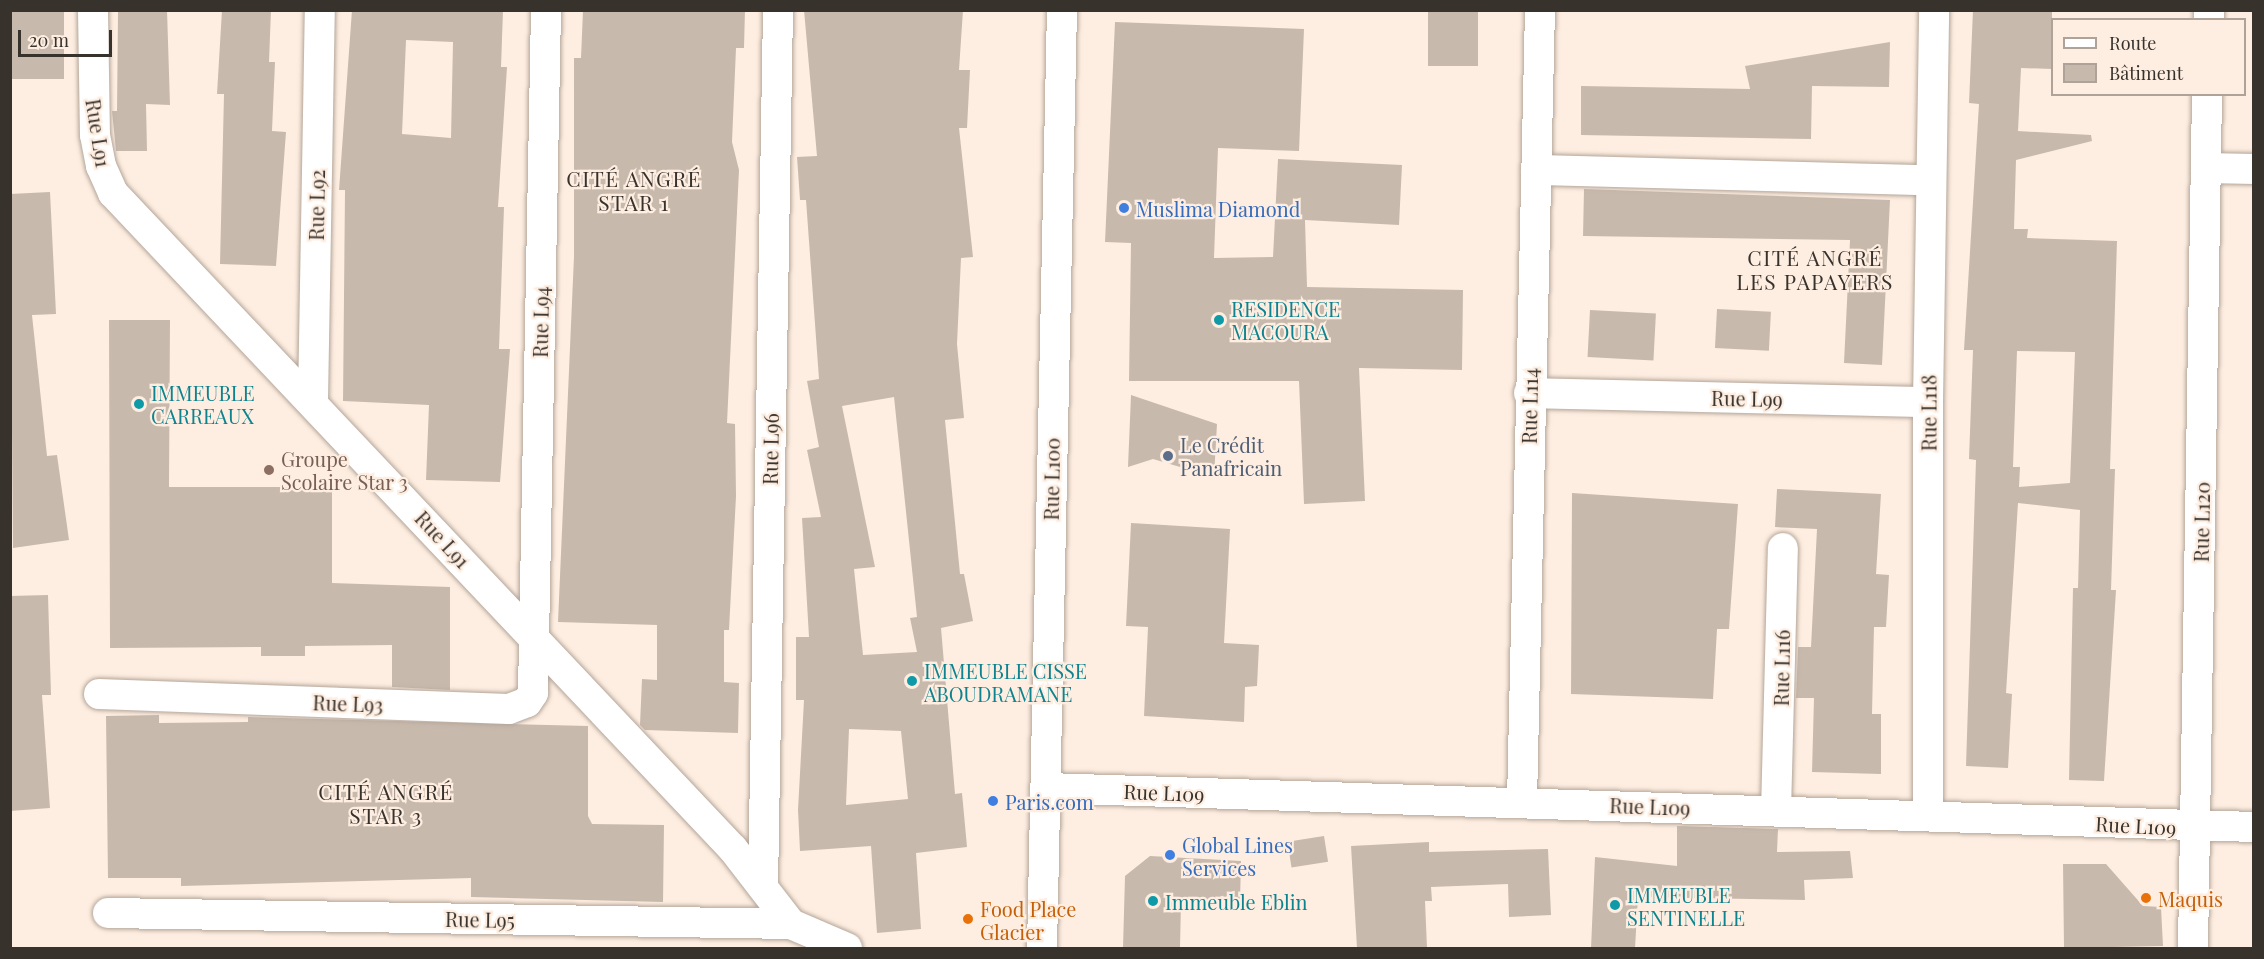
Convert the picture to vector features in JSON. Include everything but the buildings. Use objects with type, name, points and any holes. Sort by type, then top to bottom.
[{"type":"street","name":"Rue L91","points":[[93,10],[95,135],[101,165],[113,192],[533,634],[763,887],[791,924]]},
{"type":"street","name":"Rue L92","points":[[313,400],[320,10]]},
{"type":"street","name":"Rue L94","points":[[533,634],[546,10]]},
{"type":"street","name":"Rue L96","points":[[763,887],[778,10]]},
{"type":"street","name":"Rue L100","points":[[1042,948],[1062,10]]},
{"type":"street","name":"Rue L114","points":[[1522,802],[1529,393],[1540,10]]},
{"type":"street","name":"Rue L118","points":[[1928,815],[1928,402],[1934,10]]},
{"type":"street","name":"Rue L120","points":[[2193,948],[2198,828],[2207,96]]},
{"type":"street","points":[[2206,168],[2253,169]]},
{"type":"street","points":[[1536,170],[1930,180]]},
{"type":"street","name":"Rue L99","points":[[1529,393],[1928,402]]},
{"type":"street","name":"Rue L116","points":[[1777,799],[1783,548]]},
{"type":"street","name":"Rue L93","points":[[99,694],[509,709],[519,707],[533,693],[533,634]]},
{"type":"street","name":"Rue L109","points":[[1047,788],[1522,802],[1777,799],[1928,815],[2198,828],[2253,827]]},
{"type":"street","name":"Rue L95","points":[[108,913],[791,924],[848,948]]},
{"type":"place","name":"Muslima Diamond","points":[[1124,208]]},
{"type":"place","name":"RESIDENCE MACOURA","points":[[1219,320]]},
{"type":"place","name":"IMMEUBLE CARREAUX","points":[[139,404]]},
{"type":"place","name":"Le Crédit Panafricain","points":[[1168,456]]},
{"type":"place","name":"Groupe Scolaire Star 3","points":[[269,470]]},
{"type":"place","name":"IMMEUBLE CISSE ABOUDRAMANE","points":[[912,681]]},
{"type":"place","name":"Paris.com","points":[[993,801]]},
{"type":"place","name":"Global Lines Services","points":[[1170,855]]},
{"type":"place","name":"Maquis","points":[[2146,898]]},
{"type":"place","name":"Immeuble Eblin","points":[[1153,901]]},
{"type":"place","name":"IMMEUBLE SENTINELLE","points":[[1615,905]]},
{"type":"place","name":"Food Place Glacier","points":[[968,919]]},
{"type":"district","name":"CITÉ ANGRÉ STAR 1","points":[[634,190]]},
{"type":"district","name":"CITÉ ANGRÉ LES PAPAYERS","points":[[1815,269]]},
{"type":"district","name":"CITÉ ANGRÉ STAR 3","points":[[386,803]]}]
